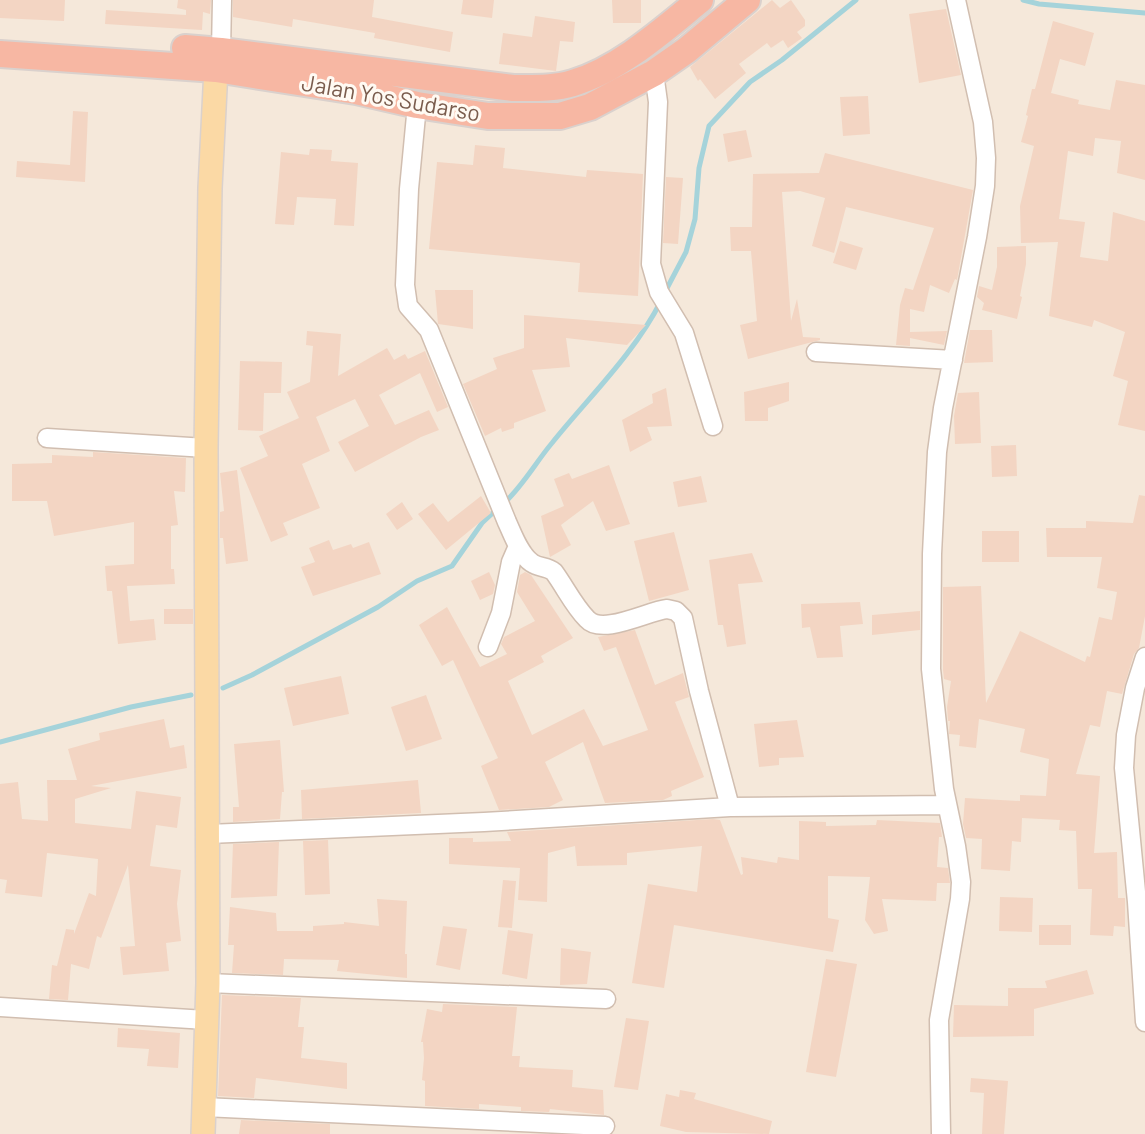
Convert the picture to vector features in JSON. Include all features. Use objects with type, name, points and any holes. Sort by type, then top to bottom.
[{"type":"highway","name":"Jalan Yos Sudarso","points":[[0,36],[218,60],[358,80],[513,88],[551,87],[571,84],[636,51],[701,0]]},
{"type":"highway","name":"Jalan Yos Sudarso","points":[[358,80],[417,105],[488,116],[560,116],[590,107],[654,73],[687,50],[747,0]]},
{"type":"highway","name":"Jalan Yos Sudarso","points":[[0,54],[218,60]]},
{"type":"main road","points":[[203,1134],[208,983],[206,448],[210,188],[218,60]]},
{"type":"street","points":[[218,60],[222,0]]},
{"type":"street","points":[[941,1134],[939,1020],[961,882],[935,720],[930,619],[937,452],[985,186],[986,158],[983,122],[956,0]]},
{"type":"street","points":[[654,73],[659,102],[651,264],[664,299],[684,332],[713,426]]},
{"type":"street","points":[[417,105],[406,251],[405,285],[408,306],[429,330],[498,502],[518,546],[532,563],[554,572],[586,618],[594,624],[607,625],[667,609],[676,611],[683,618],[730,807]]},
{"type":"street","points":[[817,352],[953,360]]},
{"type":"street","points":[[47,438],[206,448]]},
{"type":"street","points":[[488,647],[501,613],[511,562],[518,546]]},
{"type":"street","points":[[1145,657],[1135,688],[1126,734],[1124,768],[1145,1022]]},
{"type":"street","points":[[208,834],[484,822],[730,807],[947,804]]},
{"type":"street","points":[[208,983],[606,999]]},
{"type":"street","points":[[0,1007],[206,1020]]},
{"type":"street","points":[[204,1107],[605,1126]]},
{"type":"shaded area","points":[[0,0],[1145,0],[1145,1134],[0,1134]]},
{"type":"building","points":[[0,0],[65,0],[64,21],[0,18]]},
{"type":"building","points":[[178,0],[211,0],[210,14],[203,12],[202,30],[105,24],[106,10],[186,15],[186,10],[177,8]]},
{"type":"building","points":[[233,0],[374,0],[372,17],[453,32],[450,52],[374,38],[375,33],[293,19],[292,27],[233,17]]},
{"type":"building","points":[[463,0],[494,0],[492,18],[461,14]]},
{"type":"building","points":[[612,0],[641,0],[641,23],[613,23]]},
{"type":"building","points":[[772,0],[780,8],[791,0],[805,20],[805,26],[797,32],[802,38],[788,48],[783,40],[771,48],[767,43],[739,64],[746,73],[715,99],[700,79],[698,81],[690,67]]},
{"type":"building","points":[[946,9],[961,75],[919,83],[909,14]]},
{"type":"building","points":[[535,16],[575,22],[573,42],[560,41],[556,71],[499,64],[503,33],[532,37]]},
{"type":"building","points":[[1053,21],[1094,33],[1085,66],[1060,59],[1051,93],[1079,100],[1078,104],[1110,110],[1116,80],[1145,85],[1145,180],[1117,173],[1121,141],[1095,138],[1093,156],[1068,151],[1059,219],[1085,222],[1080,257],[1108,261],[1113,212],[1145,221],[1145,431],[1118,425],[1128,381],[1113,376],[1125,332],[1094,320],[1092,327],[1049,316],[1058,242],[1021,243],[1020,206],[1034,146],[1021,142],[1032,89],[1035,89]]},
{"type":"building","points":[[868,96],[870,134],[843,136],[840,97]]},
{"type":"building","points":[[73,111],[88,112],[85,182],[16,177],[17,161],[70,165]]},
{"type":"building","points":[[746,130],[752,157],[728,162],[723,134]]},
{"type":"building","points":[[475,145],[505,148],[503,168],[586,177],[587,170],[643,174],[638,296],[578,292],[580,263],[429,249],[437,162],[473,165]]},
{"type":"building","points":[[310,149],[332,150],[331,161],[358,163],[354,226],[334,225],[336,199],[297,197],[294,225],[275,224],[281,152],[309,155]]},
{"type":"building","points":[[825,153],[973,190],[957,280],[955,279],[949,293],[930,285],[924,312],[910,309],[910,332],[947,331],[944,345],[910,338],[910,346],[896,345],[900,305],[905,288],[913,290],[934,228],[846,207],[834,253],[812,246],[825,198],[800,191],[782,192],[791,321],[797,299],[803,337],[820,340],[748,359],[740,325],[757,321],[751,251],[731,251],[730,227],[752,227],[753,174],[819,173]]},
{"type":"building","points":[[666,177],[683,178],[678,244],[663,243]]},
{"type":"building","points":[[840,241],[863,248],[856,270],[833,263]]},
{"type":"building","points":[[1026,246],[1022,297],[1017,319],[982,310],[984,303],[977,297],[979,286],[992,290],[997,267],[997,247]]},
{"type":"building","points":[[435,290],[473,290],[473,329],[438,324]]},
{"type":"building","points":[[524,315],[646,325],[627,345],[566,338],[570,367],[532,370],[546,411],[514,423],[514,428],[502,432],[501,428],[485,436],[463,384],[497,369],[493,358],[524,348]]},
{"type":"building","points":[[970,330],[992,330],[993,362],[964,363]]},
{"type":"building","points":[[307,331],[341,334],[338,376],[387,348],[394,360],[405,354],[408,359],[425,351],[448,407],[437,412],[420,373],[379,395],[395,425],[429,410],[439,430],[355,472],[338,442],[369,426],[355,399],[316,417],[330,451],[302,464],[320,508],[283,523],[288,535],[271,542],[240,468],[268,456],[259,436],[299,418],[287,392],[310,382],[313,346],[306,345]]},
{"type":"building","points":[[240,361],[282,362],[281,393],[264,393],[263,431],[238,430]]},
{"type":"building","points":[[789,382],[789,401],[768,408],[768,421],[745,421],[744,392]]},
{"type":"building","points":[[666,388],[672,426],[647,427],[652,440],[630,452],[622,420],[653,403],[652,394]]},
{"type":"building","points":[[979,392],[981,443],[955,444],[954,416],[958,393]]},
{"type":"building","points":[[1016,445],[1017,476],[992,477],[991,446]]},
{"type":"building","points":[[93,452],[186,458],[185,492],[174,491],[178,525],[171,526],[171,569],[174,569],[175,584],[127,586],[130,621],[154,619],[156,640],[118,644],[112,591],[107,591],[105,566],[134,564],[134,522],[54,536],[47,501],[12,501],[12,464],[52,463],[52,455],[93,457]]},
{"type":"building","points":[[609,465],[630,524],[606,531],[593,501],[561,525],[571,545],[550,557],[541,516],[564,506],[554,479],[569,473],[572,479]]},
{"type":"building","points":[[237,470],[248,561],[226,564],[223,538],[220,538],[220,512],[224,511],[220,473]]},
{"type":"building","points":[[701,476],[707,502],[678,507],[673,482]]},
{"type":"building","points":[[1139,495],[1145,496],[1145,616],[1139,648],[1134,654],[1122,694],[1107,691],[1100,727],[1090,725],[1076,774],[1100,776],[1094,853],[1117,852],[1118,898],[1125,898],[1125,927],[1114,926],[1113,936],[1090,935],[1092,889],[1078,889],[1076,831],[1059,830],[1060,820],[1022,818],[1021,842],[1012,841],[1010,871],[981,869],[982,839],[966,838],[963,824],[965,798],[1020,801],[1020,795],[1046,796],[1049,759],[1020,752],[1025,729],[979,719],[976,748],[959,746],[960,735],[949,734],[947,707],[951,681],[944,679],[943,670],[943,587],[981,586],[986,703],[1020,631],[1085,662],[1087,656],[1090,657],[1099,617],[1112,620],[1117,592],[1097,588],[1102,557],[1047,557],[1046,528],[1086,528],[1086,521],[1133,523]]},
{"type":"building","points":[[481,496],[491,513],[446,550],[418,514],[433,503],[448,522]]},
{"type":"building","points":[[402,502],[413,519],[397,530],[386,514]]},
{"type":"building","points":[[982,531],[1019,531],[1019,562],[982,562]]},
{"type":"building","points":[[674,532],[689,590],[649,601],[634,541]]},
{"type":"building","points":[[329,540],[333,550],[351,544],[353,548],[369,542],[381,574],[313,596],[301,567],[315,562],[309,548]]},
{"type":"building","points":[[752,553],[763,582],[738,584],[746,644],[727,647],[723,625],[718,625],[709,560]]},
{"type":"building","points":[[489,572],[495,585],[493,594],[480,600],[471,581]]},
{"type":"building","points":[[525,572],[531,575],[573,638],[541,656],[544,662],[508,681],[532,735],[584,709],[603,746],[648,730],[616,647],[604,651],[598,637],[635,630],[655,685],[683,673],[689,697],[675,702],[704,777],[671,791],[672,796],[663,800],[605,803],[583,742],[545,762],[563,800],[549,807],[499,810],[481,766],[498,758],[453,660],[442,666],[419,625],[447,607],[480,667],[507,654],[501,644],[504,637],[535,621],[517,592],[520,575]]},
{"type":"building","points":[[860,602],[863,624],[840,626],[843,657],[817,658],[810,627],[802,628],[801,604]]},
{"type":"building","points":[[164,609],[193,609],[193,624],[164,624]]},
{"type":"building","points":[[920,611],[920,630],[872,635],[872,615]]},
{"type":"building","points":[[341,676],[349,714],[293,726],[284,688]]},
{"type":"building","points":[[426,695],[442,739],[406,751],[391,707]]},
{"type":"building","points":[[164,719],[170,748],[184,745],[187,768],[91,786],[111,788],[75,799],[75,823],[131,829],[136,791],[181,797],[177,828],[156,825],[150,866],[181,870],[177,904],[181,941],[166,943],[169,971],[123,975],[120,947],[135,946],[128,865],[101,938],[97,936],[89,969],[71,964],[68,1000],[49,999],[52,965],[57,966],[66,929],[74,930],[74,934],[89,893],[96,896],[98,859],[47,853],[42,897],[5,893],[7,880],[0,879],[0,784],[18,782],[22,819],[48,821],[47,780],[77,780],[68,749],[100,740],[99,733]]},
{"type":"building","points":[[797,720],[804,757],[779,758],[779,765],[759,767],[754,724]]},
{"type":"building","points":[[280,740],[284,792],[280,819],[233,822],[233,807],[239,807],[234,744]]},
{"type":"building","points":[[418,780],[421,813],[302,819],[301,790]]},
{"type":"building","points":[[720,820],[741,875],[741,857],[777,863],[778,857],[799,860],[799,821],[826,822],[826,826],[876,825],[877,820],[940,823],[942,837],[939,837],[937,867],[948,868],[950,883],[937,883],[936,901],[882,899],[888,931],[874,934],[865,920],[870,877],[828,876],[828,918],[839,920],[833,952],[674,925],[664,988],[632,983],[648,884],[697,892],[702,846],[627,853],[627,865],[577,866],[575,846],[548,853],[547,902],[518,900],[520,868],[449,864],[449,838],[473,838],[473,842],[511,841],[507,832]]},
{"type":"building","points":[[328,840],[330,894],[305,895],[303,841]]},
{"type":"building","points":[[279,842],[277,896],[231,898],[233,844]]},
{"type":"building","points":[[503,880],[516,881],[512,928],[498,927]]},
{"type":"building","points":[[1000,897],[1033,898],[1032,932],[999,931]]},
{"type":"building","points":[[377,899],[407,901],[407,978],[337,971],[339,960],[284,959],[283,975],[232,973],[234,945],[228,945],[230,907],[276,913],[277,931],[313,931],[313,926],[344,922],[379,926]]},
{"type":"building","points":[[1039,925],[1071,925],[1071,945],[1039,945]]},
{"type":"building","points":[[443,926],[467,929],[460,970],[436,965]]},
{"type":"building","points":[[508,930],[533,934],[527,979],[502,974]]},
{"type":"building","points":[[561,948],[591,952],[587,984],[560,985]]},
{"type":"building","points":[[826,959],[857,964],[836,1077],[806,1072]]},
{"type":"building","points":[[1087,970],[1094,994],[1034,1009],[1034,1036],[953,1037],[954,1005],[1008,1006],[1008,988],[1047,988],[1045,981]]},
{"type":"building","points":[[222,995],[301,998],[298,1027],[304,1027],[301,1058],[347,1063],[347,1089],[256,1078],[254,1098],[218,1096]]},
{"type":"building","points":[[443,1004],[517,1007],[512,1056],[520,1056],[519,1067],[573,1070],[572,1087],[603,1090],[604,1115],[550,1109],[549,1112],[521,1111],[521,1107],[479,1104],[479,1109],[425,1106],[421,1042],[427,1009],[442,1012]]},
{"type":"building","points":[[626,1018],[649,1021],[638,1090],[614,1087]]},
{"type":"building","points":[[118,1028],[180,1033],[178,1068],[147,1066],[149,1049],[117,1047]]},
{"type":"building","points":[[971,1078],[1008,1081],[1004,1134],[982,1134],[984,1093],[970,1092]]},
{"type":"building","points":[[680,1090],[696,1093],[694,1099],[772,1121],[769,1134],[686,1132],[660,1126],[666,1094],[679,1097]]},
{"type":"building","points":[[241,1120],[330,1124],[330,1134],[239,1134]]},
{"type":"waterway","points":[[665,292],[686,252],[695,219],[699,168],[709,126],[750,82],[782,60],[856,0]]},
{"type":"waterway","points":[[1023,0],[1039,4],[1145,13]]},
{"type":"waterway","points":[[504,503],[638,339],[661,301]]},
{"type":"waterway","points":[[223,688],[378,607],[417,581],[452,566],[482,523],[497,509]]},
{"type":"waterway","points":[[0,742],[131,707],[191,695]]}]
